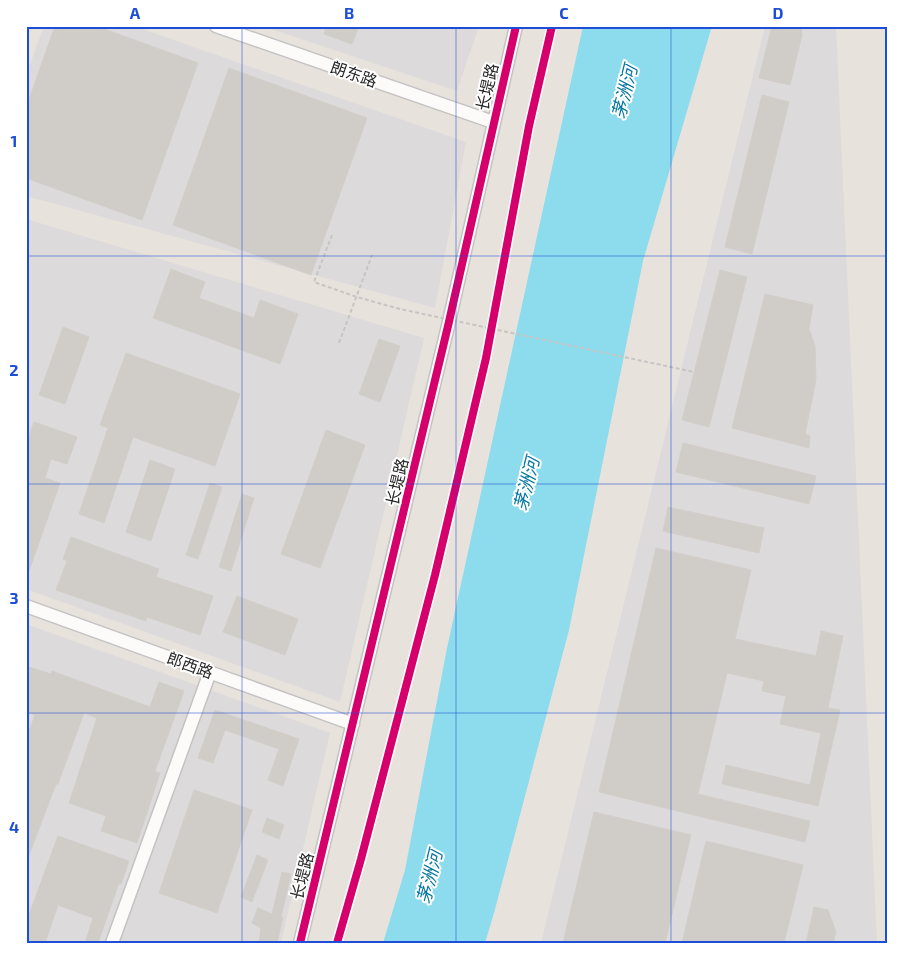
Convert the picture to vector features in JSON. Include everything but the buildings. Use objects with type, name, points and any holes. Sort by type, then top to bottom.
[{"type":"street","name":"朗东路","points":[[216,26],[493,122]]},
{"type":"street","name":"长堤路","points":[[300,943],[448,326],[516,26]]},
{"type":"street","name":"郎西路","points":[[26,606],[354,724]]},
{"type":"street","points":[[112,943],[210,672]]},
{"type":"path","points":[[332,236],[314,282],[357,297],[409,311],[694,372]]},
{"type":"path","points":[[339,343],[372,255]]},
{"type":"path","points":[[489,339],[493,320]]},
{"type":"shaded area","points":[[44,26],[134,26],[466,142],[435,308],[26,196],[26,75]]},
{"type":"shaded area","points":[[262,26],[479,26],[457,91]]},
{"type":"shaded area","points":[[765,26],[836,26],[877,943],[541,943]]},
{"type":"shaded area","points":[[26,219],[424,338],[340,702],[26,589]]},
{"type":"shaded area","points":[[26,624],[330,733],[281,943],[26,943]]},
{"type":"water","name":"茅洲河","points":[[583,26],[712,26],[643,261],[569,630],[485,943],[383,943],[405,870],[447,648]]},
{"type":"cycle path","points":[[300,943],[448,326],[516,26]]},
{"type":"cycle path","points":[[337,943],[361,859],[435,575],[486,358],[529,126],[552,26]]}]
